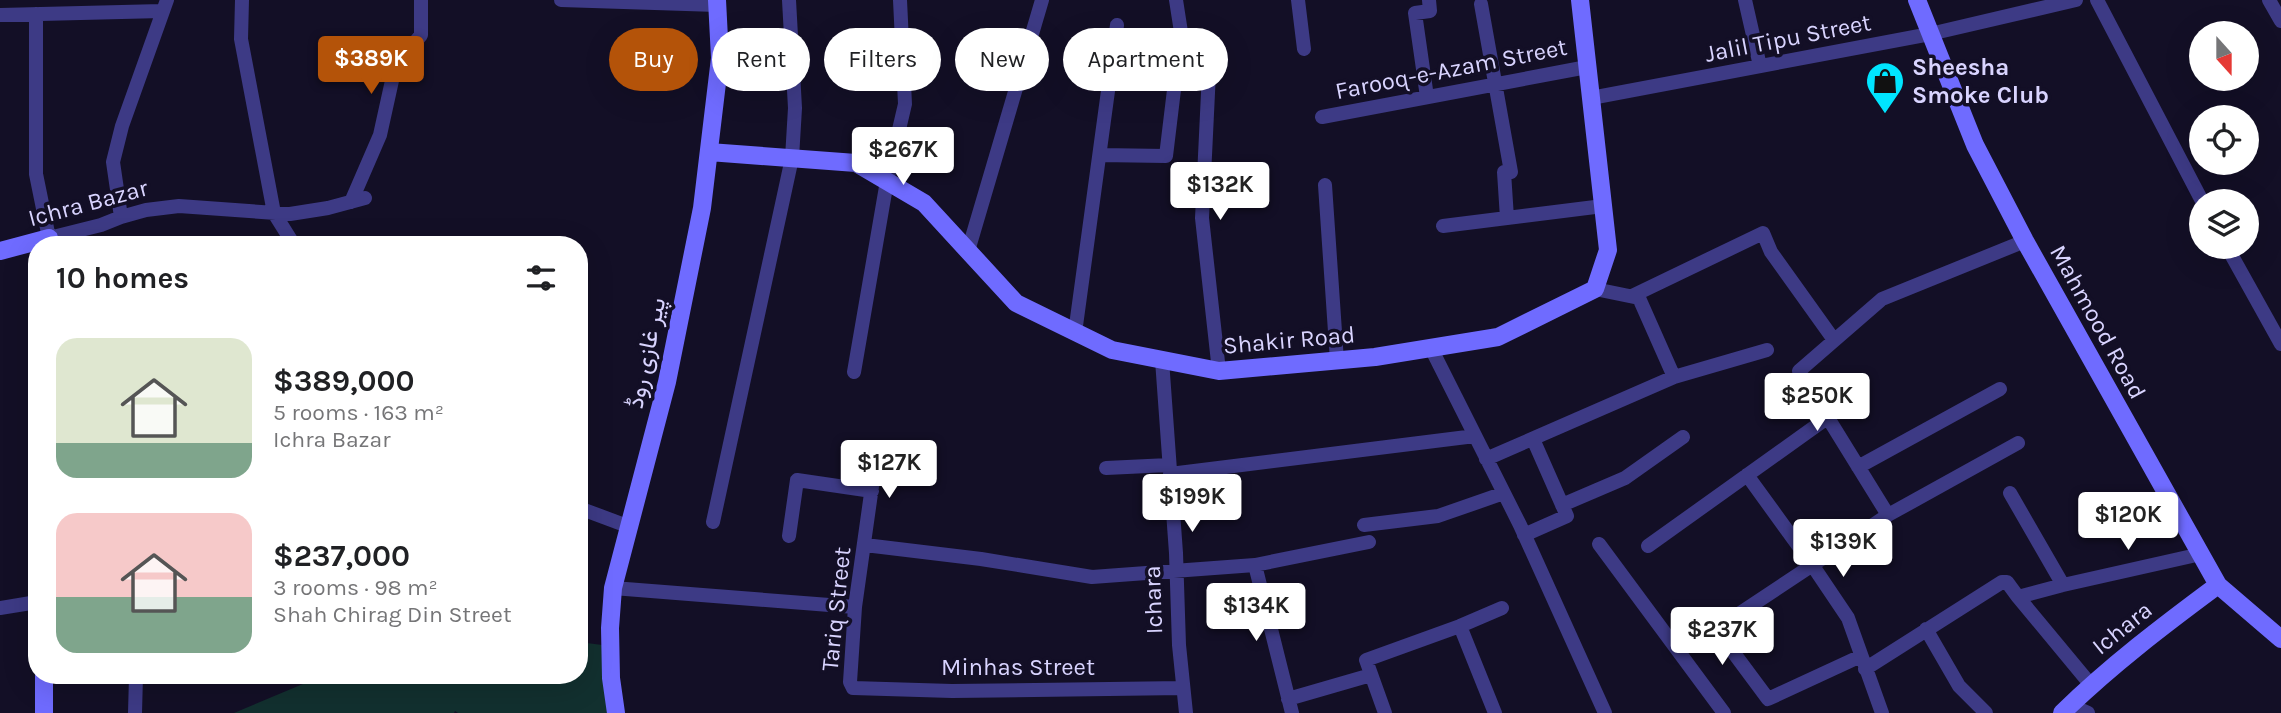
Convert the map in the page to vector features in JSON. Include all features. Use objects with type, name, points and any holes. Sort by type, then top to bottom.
[{"type":"street","points":[[242,0],[241,39],[274,213],[288,236]]},
{"type":"street","name":"Ichra Bazar","points":[[67,236],[121,216],[146,210],[180,206],[290,214],[358,200],[380,135],[394,67],[421,35],[421,0]]},
{"type":"street","points":[[561,0],[717,3]]},
{"type":"street","points":[[713,522],[792,158],[795,108],[789,0]]},
{"type":"street","points":[[854,372],[887,181],[905,104],[900,0]]},
{"type":"street","points":[[968,251],[1042,0]]},
{"type":"street","points":[[1100,155],[1166,156],[1181,32],[1176,0]]},
{"type":"street","points":[[1298,0],[1304,49]]},
{"type":"street","points":[[1427,97],[1415,13],[1430,10],[1429,0]]},
{"type":"street","points":[[1580,0],[1608,250],[1595,289],[1639,298],[1674,377]]},
{"type":"street","points":[[1745,0],[1760,66]]},
{"type":"street","name":"Mahmood Road","points":[[1917,0],[1975,145],[2025,241],[2218,585],[2281,639]]},
{"type":"street","name":"Jalil Tipu Street","points":[[1591,98],[1930,34],[2076,0]]},
{"type":"street","points":[[2097,0],[2196,189]]},
{"type":"street","points":[[2269,0],[2281,21]]},
{"type":"street","name":"پیر غازی روڈ","points":[[615,713],[610,628],[613,588],[667,382],[702,208],[720,58],[717,3]]},
{"type":"street","points":[[1480,4],[1511,172],[1504,172],[1507,218]]},
{"type":"street","points":[[0,15],[165,6],[122,125],[113,162],[121,216]]},
{"type":"street","points":[[36,14],[36,174],[48,236]]},
{"type":"street","points":[[1076,333],[1117,25]]},
{"type":"street","name":"Farooq-e-Azam Street","points":[[1322,117],[1587,66]]},
{"type":"street","points":[[1208,91],[1202,218],[1219,371]]},
{"type":"street","name":"Shakir Road","points":[[709,152],[856,163],[924,203],[1016,303],[1112,351],[1219,371],[1375,357],[1499,337],[1595,289]]},
{"type":"street","points":[[1325,185],[1337,361]]},
{"type":"street","points":[[1443,226],[1603,206]]},
{"type":"street","points":[[1632,296],[1763,233],[1771,252],[1833,340]]},
{"type":"street","points":[[1888,514],[1799,371],[1882,299],[2025,241]]},
{"type":"street","name":"Ichra Bazar","points":[[0,251],[28,246]]},
{"type":"street","points":[[2234,259],[2281,344]]},
{"type":"street","points":[[1431,348],[1504,493],[1605,713]]},
{"type":"street","points":[[1486,458],[1674,377],[1768,350]]},
{"type":"street","name":"Ichara","points":[[1162,360],[1186,713]]},
{"type":"street","points":[[1858,467],[2000,389]]},
{"type":"street","points":[[1648,546],[1828,418]]},
{"type":"street","points":[[1106,468],[1170,470],[1475,436]]},
{"type":"street","points":[[1562,505],[1625,478],[1683,437]]},
{"type":"street","points":[[1524,535],[1567,516],[1533,439]]},
{"type":"street","points":[[2018,443],[1888,514],[1716,629],[1768,699],[1863,662],[1926,629],[2002,582],[2007,582],[2091,685]]},
{"type":"street","name":"Tariq Street","points":[[853,688],[850,682],[855,607],[877,451]]},
{"type":"street","points":[[1747,475],[1848,618],[1882,713]]},
{"type":"street","points":[[789,536],[797,480],[872,491]]},
{"type":"street","points":[[1364,525],[1437,516],[1504,493]]},
{"type":"street","points":[[2010,494],[2063,585]]},
{"type":"street","points":[[588,511],[630,527]]},
{"type":"street","points":[[865,545],[981,559],[1092,577],[1255,565],[1369,542]]},
{"type":"street","points":[[1599,544],[1724,713]]},
{"type":"street","points":[[2018,597],[2201,554]]},
{"type":"street","points":[[1255,565],[1290,706],[1371,675]]},
{"type":"street","name":"Ichara","points":[[2066,709],[2154,632],[2218,585]]},
{"type":"street","points":[[613,588],[855,607]]},
{"type":"street","points":[[0,608],[28,603]]},
{"type":"street","points":[[1385,713],[1366,660],[1502,608]]},
{"type":"street","points":[[1460,626],[1495,713]]},
{"type":"street","points":[[1926,629],[1959,686],[1986,713]]},
{"type":"street","points":[[44,684],[44,713]]},
{"type":"street","points":[[135,713],[136,684]]},
{"type":"street","name":"Minhas Street","points":[[853,688],[1003,691],[1183,688]]},
{"type":"street","points":[[2066,709],[2088,713]]},
{"type":"green space","points":[[588,643],[610,646],[616,713],[455,711],[234,713],[303,684],[588,684]]},
{"type":"place","name":"Sheesha Smoke Club","points":[[1885,115]]}]
